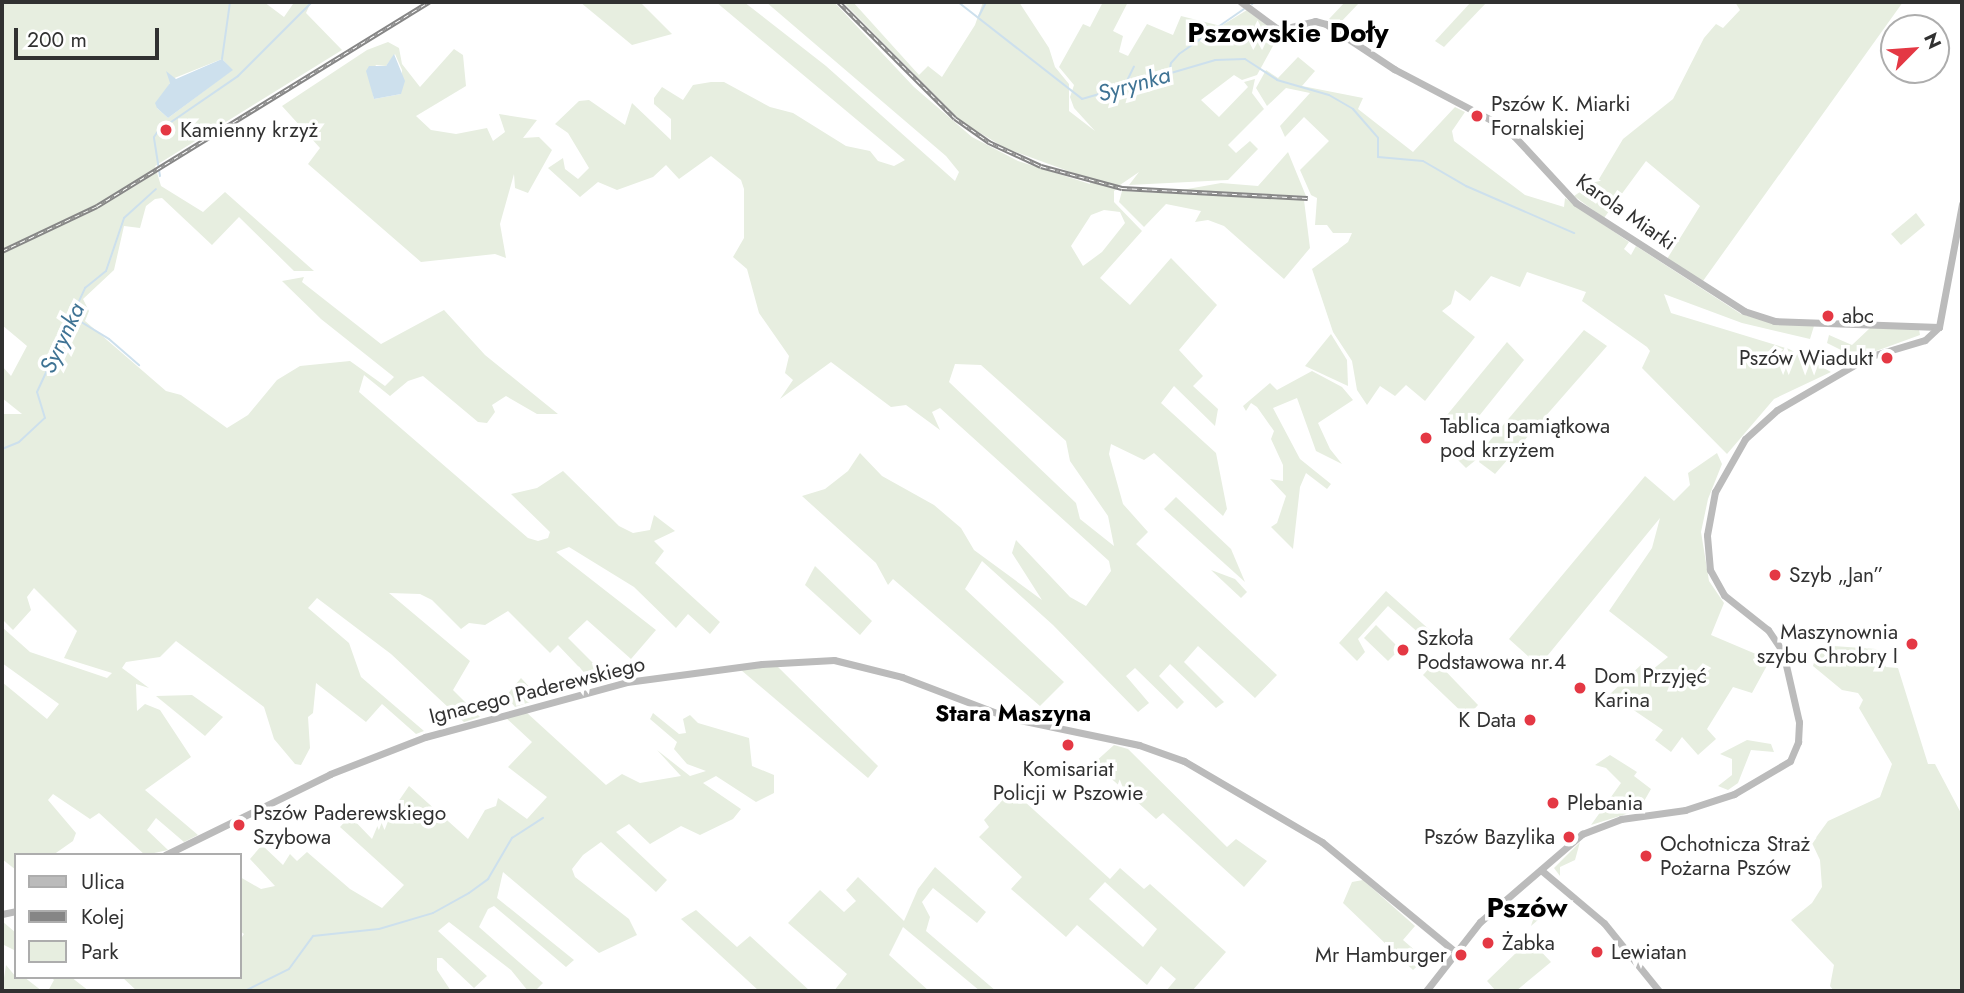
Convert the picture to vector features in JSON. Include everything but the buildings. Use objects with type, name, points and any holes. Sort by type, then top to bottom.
[{"type":"street","name":"Karola Miarki","points":[[1241,2],[1279,30],[1315,21],[1326,24],[1394,69],[1491,120],[1514,136],[1576,203],[1744,311],[1787,322],[1916,323],[1939,327]]},
{"type":"street","points":[[1426,991],[1454,951],[1479,922],[1591,830],[1734,794],[1790,761],[1798,742],[1799,722],[1783,652],[1768,630],[1728,600],[1715,582],[1709,563],[1708,526],[1718,484],[1745,439],[1777,410],[1868,357],[1928,337],[1939,327],[1962,204]]},
{"type":"street","points":[[1916,323],[1928,337]]},
{"type":"street","name":"Ignacego Paderewskiego","points":[[169,853],[330,774],[425,737],[627,682],[762,664],[834,660],[902,677],[1010,718],[1139,746],[1184,761],[1322,842],[1454,951]]},
{"type":"street","points":[[1541,870],[1604,923],[1659,991]]},
{"type":"green space","points":[[2,2],[264,2],[284,17],[293,4],[311,2],[306,13],[342,50],[155,166],[161,186],[203,212],[225,192],[314,271],[294,271],[239,217],[212,245],[162,198],[155,199],[146,206],[140,228],[124,226],[114,270],[83,299],[89,311],[85,321],[166,391],[181,395],[227,428],[248,415],[277,380],[300,366],[350,361],[385,386],[394,377],[321,319],[282,281],[304,277],[302,282],[381,344],[444,310],[485,355],[558,414],[537,414],[506,396],[492,405],[495,412],[487,423],[478,422],[423,376],[408,381],[390,396],[364,375],[359,392],[528,538],[538,541],[548,538],[550,532],[511,494],[537,488],[563,471],[619,526],[633,533],[650,530],[654,515],[675,531],[654,541],[664,551],[655,563],[720,622],[710,634],[688,614],[676,628],[634,587],[569,547],[556,552],[656,630],[631,659],[587,620],[568,638],[612,682],[596,685],[558,645],[550,653],[508,611],[485,625],[469,623],[461,629],[432,600],[420,594],[389,593],[470,661],[453,690],[480,717],[464,722],[391,654],[317,598],[308,608],[349,643],[361,677],[424,731],[416,734],[382,704],[366,722],[316,683],[313,713],[308,717],[310,748],[301,765],[295,764],[274,739],[264,707],[176,641],[160,657],[126,662],[122,668],[149,688],[136,684],[137,711],[145,704],[160,710],[191,757],[145,790],[198,835],[184,842],[156,818],[147,830],[168,850],[143,853],[99,813],[90,819],[53,794],[48,800],[76,833],[73,841],[56,853],[14,853],[14,868],[2,859],[2,682],[47,719],[59,704],[2,663],[2,627],[30,652],[107,678],[112,673],[64,658],[77,631],[34,588],[27,597],[31,610],[13,630],[2,619],[2,414],[22,414],[2,398],[2,366],[11,376],[27,346],[2,325]],"holes":[[[222,59],[232,70],[168,118],[157,108],[172,79]]]},
{"type":"green space","points":[[580,2],[640,2],[672,34],[632,45]]},
{"type":"green space","points":[[716,2],[744,2],[826,66],[955,181],[959,172],[946,156],[766,2],[834,2],[914,87],[972,137],[1018,161],[1090,184],[1090,179],[1005,148],[962,122],[843,2],[853,2],[919,75],[928,66],[942,77],[975,25],[983,2],[1019,2],[1049,48],[1055,67],[1069,84],[1069,111],[1095,131],[1074,108],[1070,97],[1074,85],[1059,67],[1083,24],[1090,27],[1103,2],[1128,2],[1113,31],[1123,36],[1119,52],[1128,56],[1147,24],[1173,35],[1181,16],[1221,26],[1247,10],[1279,35],[1257,75],[1242,80],[1234,75],[1201,100],[1219,117],[1248,87],[1244,82],[1255,79],[1252,93],[1264,109],[1228,145],[1236,153],[1250,141],[1258,149],[1228,180],[1129,185],[1139,172],[1120,185],[1114,191],[1114,202],[1142,231],[1100,278],[1130,305],[1171,258],[1217,305],[1179,350],[1203,376],[1193,386],[1218,409],[1215,426],[1174,386],[1161,403],[1216,453],[1227,509],[1223,516],[1154,453],[1144,460],[1111,444],[1109,454],[1123,504],[1148,532],[1136,544],[1277,675],[1255,698],[1198,646],[1184,662],[1224,702],[1216,708],[1170,664],[1159,676],[1184,702],[1177,709],[1135,668],[1126,676],[1149,703],[1138,712],[1053,625],[982,561],[965,589],[1064,682],[1040,706],[893,579],[888,585],[876,563],[802,496],[825,489],[848,471],[860,453],[882,476],[934,505],[961,528],[974,550],[1042,600],[1012,553],[1016,540],[1070,597],[1086,606],[1111,571],[1109,561],[940,408],[932,412],[940,430],[906,405],[891,407],[831,362],[780,399],[793,380],[785,373],[789,356],[759,313],[747,269],[733,257],[744,238],[744,189],[741,180],[711,156],[679,179],[666,165],[653,177],[617,190],[598,182],[580,197],[548,168],[563,158],[565,169],[578,179],[589,168],[568,133],[555,124],[579,101],[589,100],[625,125],[632,103],[671,140],[671,119],[654,104],[654,98],[662,87],[683,100],[693,85],[711,82],[724,82],[770,107],[793,113],[846,146],[870,151],[878,161],[894,166],[905,160]],"holes":[[[1104,210],[1120,212],[1125,223],[1102,252],[1083,266],[1071,246],[1091,215]],[[955,364],[981,365],[1066,441],[1070,461],[1108,516],[1114,546],[1080,519],[1076,503],[949,382]]]},
{"type":"green space","points":[[1345,2],[1360,2],[1338,25],[1329,19]]},
{"type":"green space","points":[[1471,2],[1487,2],[1444,47],[1435,41]]},
{"type":"green space","points":[[1735,2],[1903,2],[1894,14],[1880,14],[1880,34],[1703,281],[1667,259],[1700,206],[1646,161],[1604,218],[1574,196],[1599,179],[1623,139],[1673,99],[1704,38],[1716,24],[1723,28],[1740,10]]},
{"type":"green space","points":[[388,42],[399,48],[402,64],[420,87],[454,49],[463,55],[466,86],[416,116],[431,130],[456,134],[487,128],[493,141],[505,132],[499,114],[537,120],[523,138],[539,137],[552,150],[528,193],[515,188],[514,174],[500,224],[506,258],[495,254],[421,262],[308,164],[320,148],[282,106],[367,50]],"holes":[[[395,54],[402,70],[401,94],[374,99],[369,77],[376,65],[386,66]]]},
{"type":"green space","points":[[1298,57],[1315,71],[1302,86],[1363,98],[1358,109],[1413,152],[1455,107],[1465,112],[1452,131],[1454,141],[1525,195],[1564,207],[1565,198],[1629,242],[1624,249],[1631,255],[1636,246],[1741,314],[1772,322],[1814,326],[1810,339],[1742,323],[1664,294],[1671,313],[1789,349],[1831,372],[1774,399],[1727,454],[1642,368],[1650,351],[1647,347],[1582,301],[1586,292],[1527,272],[1520,287],[1491,276],[1470,301],[1455,290],[1451,304],[1442,311],[1475,337],[1425,401],[1406,385],[1395,396],[1380,386],[1367,405],[1357,390],[1352,361],[1333,332],[1312,269],[1348,242],[1352,233],[1333,233],[1327,225],[1315,225],[1317,198],[1311,195],[1300,170],[1329,141],[1304,117],[1285,137],[1280,126],[1310,93],[1286,88],[1267,106],[1256,88],[1266,70],[1278,78]]},
{"type":"green space","points":[[1288,152],[1306,196],[1182,190],[1221,183],[1258,186]]},
{"type":"green space","points":[[1122,191],[1304,200],[1310,248],[1284,279],[1224,226],[1208,220],[1195,222],[1201,211],[1166,204],[1144,227],[1119,202]]},
{"type":"green space","points":[[1916,213],[1925,225],[1901,245],[1891,234]]},
{"type":"green space","points":[[1894,326],[1919,329],[1920,335],[1857,358],[1827,343],[1829,335],[1852,345],[1870,328]]},
{"type":"green space","points":[[1584,330],[1607,346],[1495,474],[1479,462],[1487,444]]},
{"type":"green space","points":[[1331,334],[1347,360],[1348,386],[1305,366]]},
{"type":"green space","points":[[1507,342],[1524,360],[1467,431],[1447,415]]},
{"type":"green space","points":[[1312,371],[1342,387],[1353,400],[1318,423],[1330,449],[1342,464],[1316,451],[1297,398],[1273,408],[1300,459],[1331,484],[1327,489],[1306,473],[1300,487],[1293,549],[1271,527],[1277,523],[1286,496],[1270,479],[1283,481],[1283,465],[1271,439],[1274,431],[1257,407],[1251,403],[1246,411],[1243,406],[1270,383],[1277,390]]},
{"type":"green space","points":[[1475,443],[1477,459],[1466,468],[1456,458]]},
{"type":"green space","points":[[1717,453],[1722,464],[1708,499],[1701,532],[1709,581],[1724,603],[1711,635],[1770,660],[1752,693],[1733,687],[1707,729],[1716,739],[1698,755],[1682,737],[1671,752],[1655,740],[1663,730],[1610,694],[1642,664],[1652,670],[1668,657],[1609,611],[1652,548],[1660,518],[1539,666],[1509,639],[1645,476],[1674,501],[1690,485],[1688,473]]},
{"type":"green space","points":[[1176,497],[1231,549],[1245,582],[1164,509]]},
{"type":"green space","points":[[815,566],[872,621],[860,635],[805,585]]},
{"type":"green space","points":[[1211,570],[1235,579],[1247,592],[1241,598]]},
{"type":"green space","points":[[1386,591],[1432,632],[1429,635],[1437,649],[1388,606],[1358,639],[1365,652],[1357,661],[1339,643]]},
{"type":"green space","points":[[1376,625],[1400,649],[1388,661],[1364,638]]},
{"type":"green space","points":[[1819,645],[1876,649],[1886,667],[1898,668],[1928,764],[1935,764],[1962,815],[1962,991],[1834,991],[1830,986],[1834,965],[1791,920],[1812,903],[1822,887],[1820,860],[1812,843],[1828,821],[1880,797],[1892,764],[1859,708],[1863,700],[1858,693],[1842,690],[1813,666]]},
{"type":"green space","points":[[1436,661],[1478,705],[1467,717],[1423,675]]},
{"type":"green space","points":[[777,666],[878,766],[868,778],[741,670]]},
{"type":"green space","points":[[521,678],[537,695],[554,694],[515,707],[506,696]]},
{"type":"green space","points":[[192,695],[223,717],[205,736],[156,696]]},
{"type":"green space","points":[[526,712],[606,785],[622,774],[640,783],[681,776],[657,750],[690,776],[706,771],[687,764],[674,749],[677,742],[650,719],[653,713],[679,734],[686,733],[683,719],[690,715],[698,723],[749,738],[752,766],[774,775],[774,793],[756,802],[716,776],[703,783],[741,809],[733,819],[700,835],[681,826],[650,844],[629,824],[616,832],[667,880],[656,892],[601,842],[583,855],[572,869],[575,877],[629,919],[637,935],[599,953],[503,872],[497,898],[574,960],[566,967],[494,906],[488,909],[479,927],[543,983],[535,991],[528,991],[511,970],[449,922],[438,931],[487,976],[474,988],[442,958],[437,958],[437,970],[451,991],[137,991],[124,979],[242,979],[242,878],[261,889],[275,886],[250,859],[262,845],[283,865],[290,854],[297,861],[307,852],[350,889],[382,908],[404,885],[340,827],[350,816],[372,839],[385,808],[391,812],[409,786],[468,839],[485,810],[496,806],[498,798],[527,819],[547,797],[508,767],[532,742],[505,717]]},
{"type":"green space","points":[[1747,740],[1771,744],[1774,752],[1751,750],[1738,783],[1728,790],[1718,786],[1732,775],[1732,759],[1720,754]]},
{"type":"green space","points":[[1114,745],[1128,749],[1227,847],[1236,839],[1267,861],[1244,887],[1163,813],[1156,819],[1094,763]]},
{"type":"green space","points":[[1610,755],[1637,772],[1634,776],[1651,789],[1639,810],[1591,825],[1621,783],[1606,768],[1595,765]]},
{"type":"green space","points":[[1012,790],[1110,879],[1120,868],[1144,889],[1150,884],[1226,952],[1192,991],[1166,991],[1176,979],[1161,966],[1147,985],[1077,925],[1066,937],[1011,889],[1022,877],[979,837],[989,827],[984,820]],"holes":[[[1105,882],[1157,929],[1143,947],[1089,899]]]},
{"type":"green space","points":[[1580,842],[1575,860],[1560,867],[1560,876],[1554,868]]},
{"type":"green space","points":[[935,867],[986,912],[977,923],[933,888],[922,902],[930,917],[926,931],[996,991],[980,991],[903,927],[889,955],[929,991],[834,991],[847,974],[788,923],[820,890],[844,912],[856,901],[846,890],[858,877],[904,921],[918,889]]},
{"type":"green space","points":[[1363,880],[1415,926],[1403,940],[1425,959],[1413,970],[1343,903],[1352,882]]},
{"type":"green space","points":[[1554,906],[1531,926],[1537,907]]},
{"type":"green space","points":[[696,910],[737,947],[750,936],[810,991],[759,991],[681,919]]},
{"type":"green space","points":[[2,921],[14,931],[14,950],[2,944]]},
{"type":"green space","points":[[1516,939],[1521,947],[1530,940],[1551,962],[1516,991],[1496,991],[1487,981],[1518,951]]},
{"type":"green space","points":[[6,965],[14,975],[14,979],[27,979],[42,991],[2,991]]},
{"type":"green space","points":[[74,979],[89,991],[48,991],[54,980]]},
{"type":"water","points":[[394,54],[405,81],[401,94],[374,99],[366,71],[369,66],[386,66]]},
{"type":"water","points":[[222,59],[233,70],[168,118],[157,108],[155,103],[170,83],[166,71],[176,79]]},
{"type":"waterway","points":[[222,59],[230,2]]},
{"type":"waterway","name":"Syrynka","points":[[160,176],[154,137],[158,131],[238,76],[312,2]]},
{"type":"waterway","name":"Syrynka","points":[[958,2],[1082,99],[1215,60],[1245,59],[1277,80],[1329,95],[1353,109],[1378,138],[1378,157],[1423,161],[1466,186],[1574,233]]},
{"type":"waterway","points":[[979,16],[986,2]]},
{"type":"waterway","points":[[1169,75],[1171,63],[1179,54],[1244,9]]},
{"type":"waterway","points":[[1123,89],[1134,66]]},
{"type":"waterway","name":"Syrynka","points":[[2,449],[19,442],[45,418],[37,392],[85,288],[106,271],[124,218],[156,189]]},
{"type":"waterway","points":[[73,317],[109,339],[139,365]]},
{"type":"waterway","points":[[245,991],[289,969],[313,936],[379,929],[433,913],[469,893],[488,879],[512,838],[543,818]]},
{"type":"railway","points":[[2,251],[97,206],[429,2]]},
{"type":"railway","points":[[839,2],[955,118],[989,142],[1041,166],[1122,188],[1308,198]]},
{"type":"place","name":"Pszów K. Miarki Fornalskiej","points":[[1477,116]]},
{"type":"place","name":"Kamienny krzyż","points":[[166,130]]},
{"type":"place","name":"abc","points":[[1828,316]]},
{"type":"place","name":"Pszów Wiadukt","points":[[1887,358]]},
{"type":"place","name":"Tablica pamiątkowa pod krzyżem","points":[[1426,438]]},
{"type":"place","name":"Szyb „Jan”","points":[[1775,575]]},
{"type":"place","name":"Maszynownia szybu Chrobry I","points":[[1912,644]]},
{"type":"place","name":"Szkoła Podstawowa nr.4","points":[[1403,650]]},
{"type":"place","name":"Dom Przyjęć Karina","points":[[1580,688]]},
{"type":"place","name":"K Data","points":[[1530,720]]},
{"type":"place","name":"Komisariat Policji w Pszowie","points":[[1068,745]]},
{"type":"place","name":"Plebania","points":[[1553,803]]},
{"type":"place","name":"Pszów Paderewskiego Szybowa","points":[[239,825]]},
{"type":"place","name":"Pszów Bazylika","points":[[1569,837]]},
{"type":"place","name":"Ochotnicza Straż Pożarna Pszów","points":[[1646,856]]},
{"type":"place","name":"Żabka","points":[[1488,943]]},
{"type":"place","name":"Lewiatan","points":[[1597,952]]},
{"type":"place","name":"Mr Hamburger","points":[[1461,955]]},
{"type":"district","name":"Pszowskie Doły","points":[[1288,33]]},
{"type":"district","name":"Stara Maszyna","points":[[1013,713]]},
{"type":"district","name":"Pszów","points":[[1527,908]]}]
